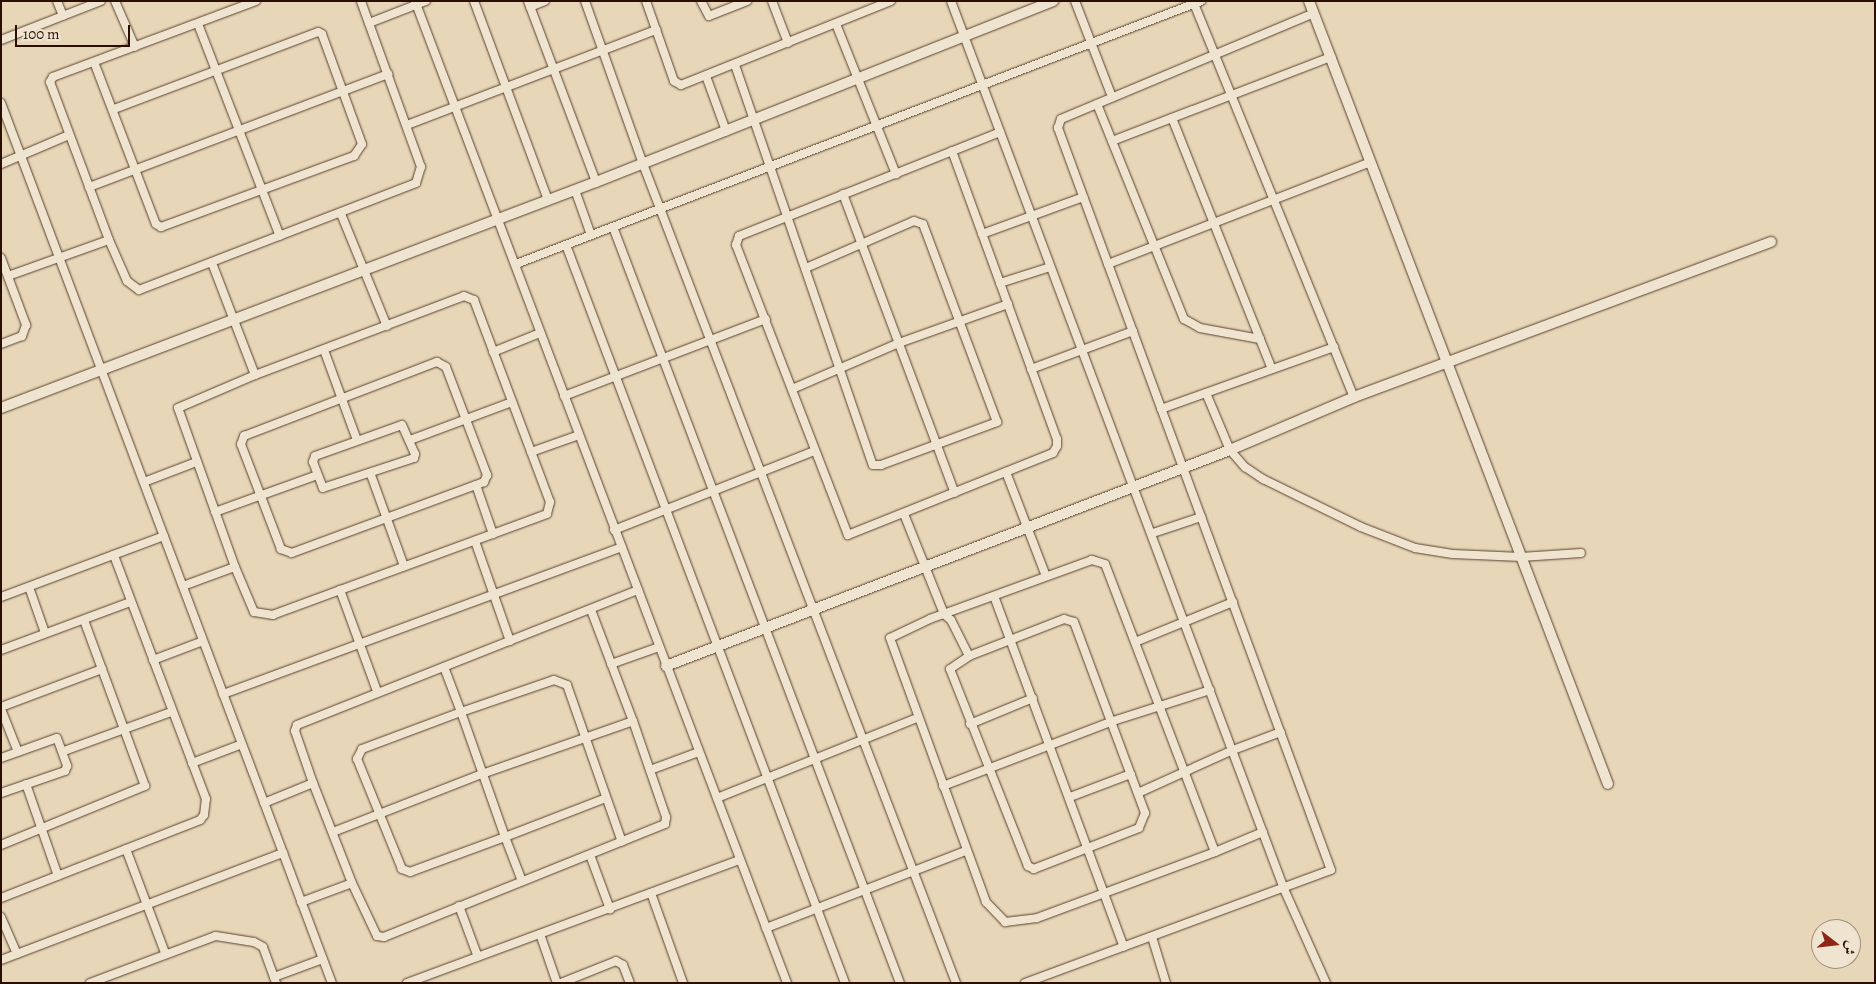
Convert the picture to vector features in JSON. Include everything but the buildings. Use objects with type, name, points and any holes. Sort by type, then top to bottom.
[{"type":"street","points":[[57,1],[63,16]]},
{"type":"street","points":[[1,40],[101,1]]},
{"type":"street","points":[[115,1],[135,47]]},
{"type":"street","points":[[256,1],[53,77],[50,82],[109,240],[127,281],[138,290],[341,214],[416,183],[420,167],[407,125],[361,1]]},
{"type":"street","points":[[369,23],[416,3],[426,1]]},
{"type":"street","points":[[474,1],[548,200]]},
{"type":"street","points":[[545,1],[529,4],[596,182]]},
{"type":"street","points":[[585,1],[643,164],[863,739],[915,869],[956,983]]},
{"type":"street","points":[[646,1],[677,84],[706,76],[891,1]]},
{"type":"street","points":[[701,1],[709,16],[747,1]]},
{"type":"street","points":[[772,1],[788,43]]},
{"type":"street","points":[[951,1],[1081,351],[1153,533],[1284,889],[1326,983]]},
{"type":"street","points":[[1,408],[643,164],[1054,1]]},
{"type":"street","points":[[1075,1],[1112,97]]},
{"type":"street","points":[[1309,1],[1608,784]]},
{"type":"street","points":[[516,264],[1196,2],[1354,397]]},
{"type":"street","points":[[416,3],[500,219],[578,435],[787,983]]},
{"type":"street","points":[[1025,983],[1284,889],[1331,870],[1083,197],[1058,123],[1112,97],[1314,13]]},
{"type":"street","points":[[198,24],[280,236]]},
{"type":"street","points":[[836,24],[896,174]]},
{"type":"street","points":[[407,125],[553,67],[656,30]]},
{"type":"street","points":[[94,62],[114,109],[156,224],[161,227],[264,191],[354,156],[360,150],[362,144],[322,34],[318,32],[114,109]]},
{"type":"street","points":[[1112,141],[1331,57]]},
{"type":"street","points":[[734,65],[873,465],[881,466],[997,422],[961,321],[923,224],[914,221],[806,268]]},
{"type":"street","points":[[89,187],[388,74]]},
{"type":"street","points":[[706,76],[726,131]]},
{"type":"street","points":[[1,103],[100,371],[144,482],[332,983]]},
{"type":"street","points":[[1097,104],[1184,319],[1200,328],[1260,339]]},
{"type":"street","points":[[1172,118],[1272,369]]},
{"type":"street","points":[[952,151],[1057,439],[1056,446],[1053,453],[852,535],[845,533],[766,319],[736,245],[743,233],[1000,132]]},
{"type":"street","points":[[1,164],[69,135]]},
{"type":"street","points":[[1108,264],[1371,162]]},
{"type":"street","points":[[575,190],[591,235]]},
{"type":"street","points":[[843,194],[955,493]]},
{"type":"street","points":[[982,234],[1083,197]]},
{"type":"street","points":[[341,214],[387,326]]},
{"type":"street","points":[[613,227],[763,627],[900,983]]},
{"type":"street","points":[[8,276],[109,240]]},
{"type":"street","points":[[666,666],[763,627],[1230,450],[1354,397],[1448,364],[1770,242]]},
{"type":"street","points":[[566,245],[719,645],[845,983]]},
{"type":"street","points":[[1,258],[26,324],[22,336],[1,344]]},
{"type":"street","points":[[212,263],[255,375]]},
{"type":"street","points":[[1000,282],[1050,267]]},
{"type":"street","points":[[469,296],[474,300],[531,452],[550,509],[547,514],[273,615],[258,614],[250,608],[234,568],[178,408],[255,375],[324,350],[469,296]]},
{"type":"street","points":[[792,389],[839,367],[899,343],[1008,304]]},
{"type":"street","points":[[564,396],[711,338],[766,319]]},
{"type":"street","points":[[1032,369],[1133,331]]},
{"type":"street","points":[[493,352],[540,333]]},
{"type":"street","points":[[1161,409],[1334,347]]},
{"type":"street","points":[[324,350],[357,440]]},
{"type":"street","points":[[443,362],[467,421],[487,475],[484,482],[287,552],[281,549],[241,444],[244,436],[340,397],[443,362]]},
{"type":"street","points":[[1206,393],[1230,450],[1245,467],[1263,479],[1361,528],[1415,548],[1453,554],[1521,556],[1581,553]]},
{"type":"street","points":[[410,440],[467,421],[512,402]]},
{"type":"street","points":[[400,425],[410,440],[414,458],[371,475],[324,490],[317,475],[313,458],[357,440],[400,425]]},
{"type":"street","points":[[531,452],[578,435]]},
{"type":"street","points":[[614,530],[815,451]]},
{"type":"street","points":[[144,482],[196,462]]},
{"type":"street","points":[[1006,472],[1046,576]]},
{"type":"street","points":[[215,512],[317,475]]},
{"type":"street","points":[[371,475],[404,566]]},
{"type":"street","points":[[476,485],[493,534]]},
{"type":"street","points":[[904,514],[944,614],[952,620],[969,656]]},
{"type":"street","points":[[1153,533],[1201,517]]},
{"type":"street","points":[[1,597],[164,536]]},
{"type":"street","points":[[475,541],[510,641]]},
{"type":"street","points":[[223,694],[622,547]]},
{"type":"street","points":[[1,898],[200,820],[206,800],[171,712],[114,555]]},
{"type":"street","points":[[1215,852],[1105,564],[1092,560],[944,614],[890,638],[966,850],[990,908],[1005,922],[1037,918],[1215,852],[1263,832]]},
{"type":"street","points":[[183,586],[234,568]]},
{"type":"street","points":[[29,587],[45,633]]},
{"type":"street","points":[[340,590],[377,691]]},
{"type":"street","points":[[591,610],[650,770],[666,817],[665,824],[381,937],[374,934],[313,783],[295,732],[297,725],[377,691],[444,667],[638,590]]},
{"type":"street","points":[[994,596],[1107,893],[1124,946]]},
{"type":"street","points":[[1,650],[130,602]]},
{"type":"street","points":[[1136,642],[1184,619],[1233,602]]},
{"type":"street","points":[[1064,619],[1074,622],[1113,721],[1145,813],[1139,828],[1089,846],[1042,868],[1028,866],[970,724],[950,669],[969,656],[1011,640],[1064,619]]},
{"type":"street","points":[[1,845],[42,830],[145,786],[126,728],[84,620]]},
{"type":"street","points":[[153,660],[203,641]]},
{"type":"street","points":[[611,664],[659,646]]},
{"type":"street","points":[[444,667],[522,881]]},
{"type":"street","points":[[18,752],[1,708],[102,670]]},
{"type":"street","points":[[606,798],[505,837],[405,872],[378,813],[357,759],[362,748],[554,680],[561,681],[568,685],[622,842]]},
{"type":"street","points":[[943,786],[1113,721],[1210,690]]},
{"type":"street","points":[[970,724],[1033,698]]},
{"type":"street","points":[[64,751],[171,712]]},
{"type":"street","points":[[716,798],[918,718]]},
{"type":"street","points":[[333,832],[482,774],[633,721]]},
{"type":"street","points":[[1138,793],[1233,750],[1281,732]]},
{"type":"street","points":[[1,758],[54,738],[59,739],[67,766],[65,771],[1,793]]},
{"type":"street","points":[[192,763],[242,744]]},
{"type":"street","points":[[650,770],[699,752]]},
{"type":"street","points":[[1070,797],[1131,774]]},
{"type":"street","points":[[264,803],[313,783]]},
{"type":"street","points":[[26,784],[58,876]]},
{"type":"street","points":[[126,849],[148,904],[164,953]]},
{"type":"street","points":[[766,928],[966,850]]},
{"type":"street","points":[[1,960],[283,853]]},
{"type":"street","points":[[590,855],[610,908]]},
{"type":"street","points":[[406,983],[429,979],[478,957],[740,860]]},
{"type":"street","points":[[301,902],[352,883]]},
{"type":"street","points":[[651,893],[684,983]]},
{"type":"street","points":[[459,906],[478,957]]},
{"type":"street","points":[[1,918],[17,954]]},
{"type":"street","points":[[540,934],[557,983]]},
{"type":"street","points":[[90,983],[104,980],[164,953],[210,937],[254,942],[262,948],[275,980],[323,959]]},
{"type":"street","points":[[1152,937],[1166,983]]},
{"type":"street","points":[[561,983],[616,961],[623,965],[630,983]]}]
